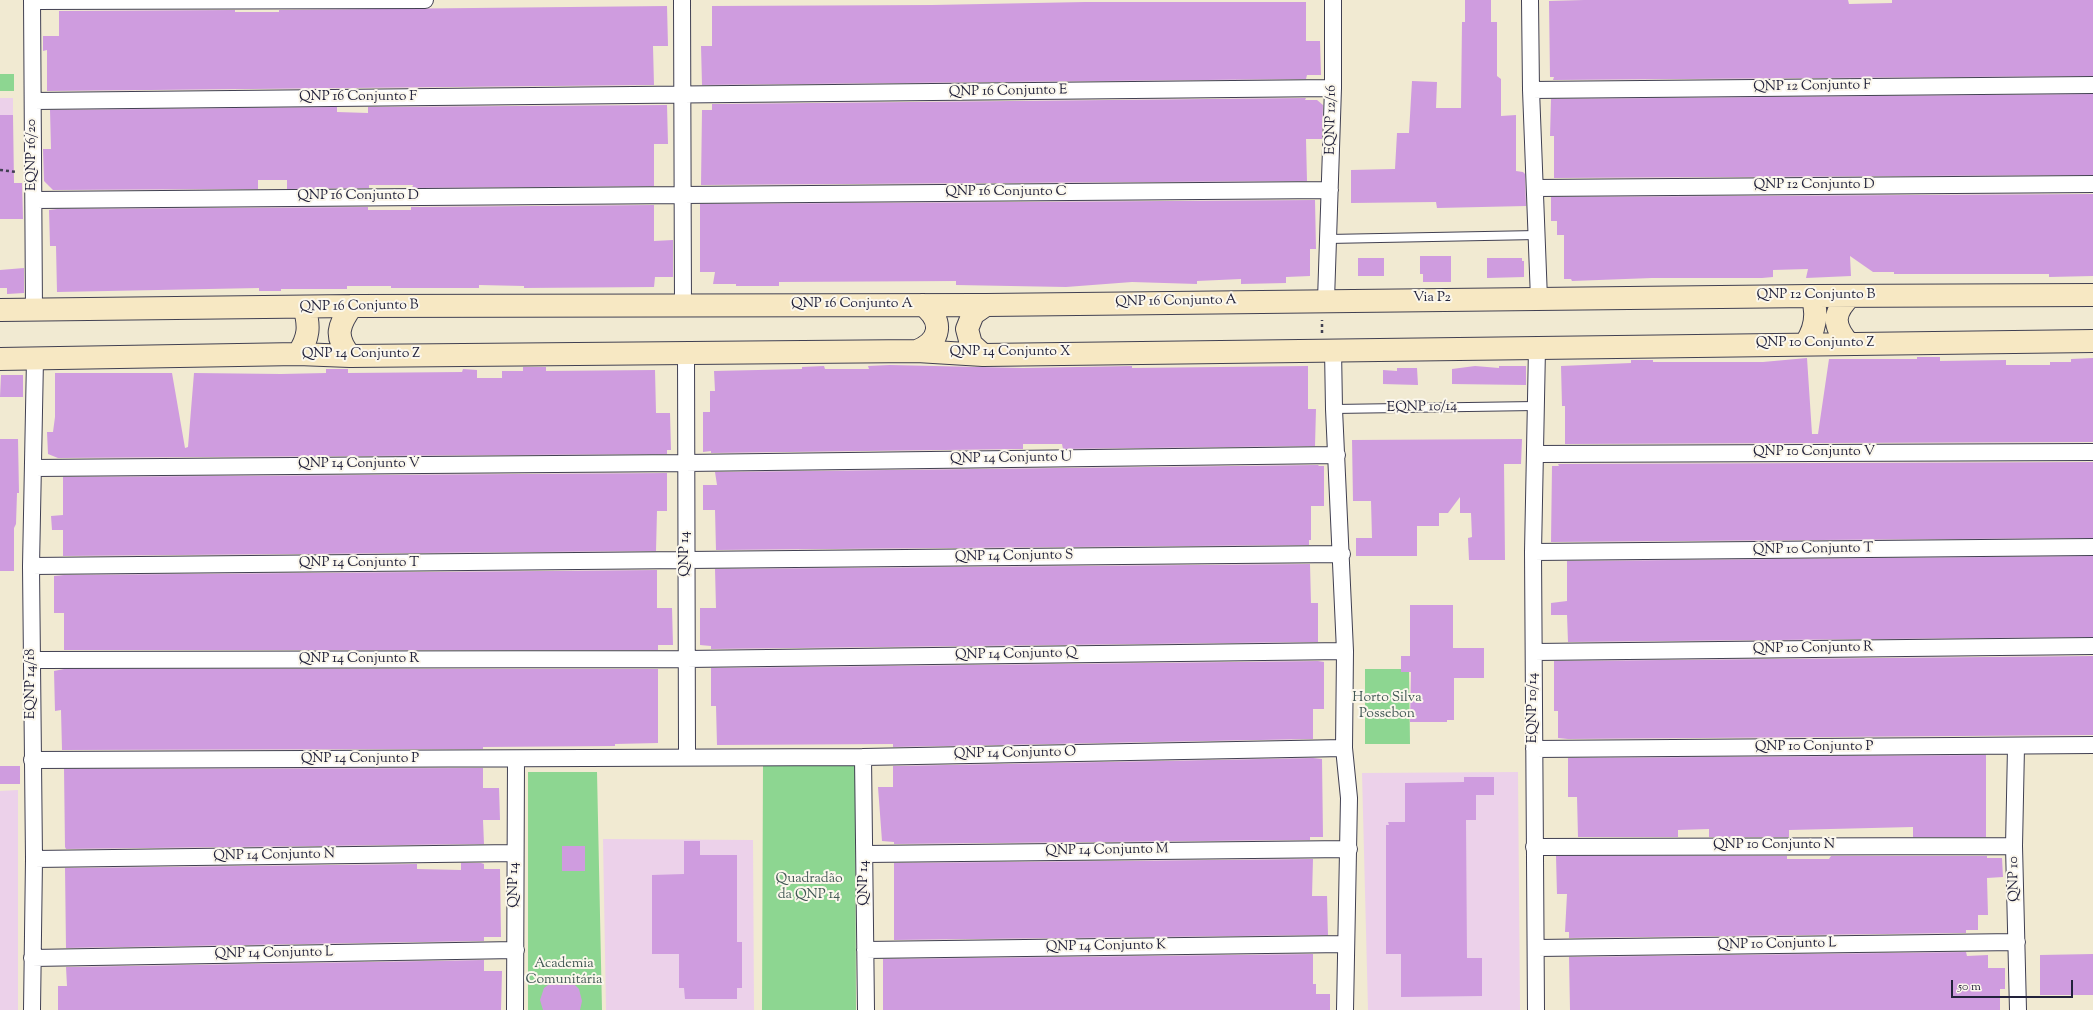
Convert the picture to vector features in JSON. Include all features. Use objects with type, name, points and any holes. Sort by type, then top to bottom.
[{"type":"street","points":[[32,1],[425,0]]},
{"type":"street","points":[[682,0],[683,305]]},
{"type":"street","name":"EQNP 12/16","points":[[1326,300],[1333,88],[1333,0]]},
{"type":"street","points":[[1530,0],[1531,90],[1538,298]]},
{"type":"street","name":"EQNP 16/20","points":[[32,1],[34,310]]},
{"type":"street","name":"QNP 12 Conjunto F","points":[[1531,90],[2093,85]]},
{"type":"street","name":"QNP 16 Conjunto E","points":[[683,96],[1333,88]]},
{"type":"street","name":"QNP 16 Conjunto F","points":[[33,101],[683,96]]},
{"type":"street","name":"QNP 12 Conjunto D","points":[[1535,188],[2093,184]]},
{"type":"street","name":"QNP 16 Conjunto C","points":[[682,195],[1330,190]]},
{"type":"street","name":"QNP 16 Conjunto D","points":[[34,200],[682,195]]},
{"type":"street","name":"QNP 12 Conjunto B","points":[[1538,298],[2093,295]]},
{"type":"street","points":[[1806,344],[1812,335],[1816,320],[1815,305],[1812,296]]},
{"type":"street","points":[[1849,344],[1839,333],[1836,320],[1840,306],[1850,296]]},
{"type":"street","name":"Via P2","points":[[1326,300],[1538,298]]},
{"type":"street","name":"QNP 16 Conjunto A","points":[[683,305],[923,305],[1326,300]]},
{"type":"street","points":[[983,355],[971,344],[968,329],[973,314],[986,304]]},
{"type":"street","name":"QNP 16 Conjunto B","points":[[34,310],[352,306],[683,305]]},
{"type":"street","points":[[917,351],[928,346],[936,336],[937,324],[933,312],[923,305]]},
{"type":"street","points":[[350,356],[341,346],[339,332],[342,319],[352,306]]},
{"type":"street","points":[[298,354],[305,344],[308,332],[308,320],[304,307]]},
{"type":"street","points":[[0,310],[34,310]]},
{"type":"street","name":"QNP 10 Conjunto Z","points":[[1537,348],[2093,341]]},
{"type":"street","points":[[1345,1010],[1349,798],[1344,748],[1345,651],[1337,455],[1334,409],[1327,349],[1537,348]]},
{"type":"street","name":"EQNP 10/14","points":[[1536,1010],[1537,948],[1534,847],[1533,552],[1537,348]]},
{"type":"street","name":"QNP 14 Conjunto X","points":[[686,352],[917,351],[983,355],[1327,349]]},
{"type":"street","name":"QNP 14 Conjunto Z","points":[[35,359],[298,354],[350,356],[686,352]]},
{"type":"street","name":"QNP 14","points":[[686,352],[685,463],[687,756]]},
{"type":"street","points":[[0,359],[35,359]]},
{"type":"street","name":"EQNP 14/18","points":[[32,1010],[34,859],[31,566],[35,359]]},
{"type":"street","name":"QNP 10 Conjunto V","points":[[1534,454],[2093,452]]},
{"type":"street","name":"QNP 14 Conjunto U","points":[[685,463],[1337,455]]},
{"type":"street","name":"QNP 14 Conjunto V","points":[[33,468],[685,463]]},
{"type":"street","name":"QNP 10 Conjunto T","points":[[1533,552],[2093,547]]},
{"type":"street","name":"QNP 14 Conjunto S","points":[[686,561],[1342,554]]},
{"type":"street","name":"QNP 14 Conjunto T","points":[[31,566],[686,561]]},
{"type":"street","name":"QNP 10 Conjunto R","points":[[1534,652],[2093,646]]},
{"type":"street","name":"QNP 14 Conjunto Q","points":[[686,659],[1345,651]]},
{"type":"street","name":"QNP 14 Conjunto R","points":[[32,660],[686,659]]},
{"type":"street","name":"QNP 10 Conjunto P","points":[[1534,749],[2093,746]]},
{"type":"street","name":"QNP 10","points":[[2016,747],[2014,846],[2018,1010]]},
{"type":"street","name":"QNP 14 Conjunto O","points":[[687,756],[863,757],[1344,748]]},
{"type":"street","name":"QNP 14 Conjunto P","points":[[32,760],[516,759],[687,756]]},
{"type":"street","name":"QNP 14","points":[[863,757],[866,1010]]},
{"type":"street","name":"QNP 14","points":[[515,1010],[516,759]]},
{"type":"street","name":"QNP 10 Conjunto N","points":[[1534,847],[2014,846]]},
{"type":"street","name":"QNP 14 Conjunto M","points":[[865,854],[1349,849]]},
{"type":"street","name":"QNP 14 Conjunto N","points":[[34,859],[515,853]]},
{"type":"street","name":"QNP 10 Conjunto L","points":[[1537,948],[2017,942]]},
{"type":"street","name":"QNP 14 Conjunto K","points":[[865,950],[1346,944]]},
{"type":"street","name":"QNP 14 Conjunto L","points":[[32,958],[516,950]]},
{"type":"lane","points":[[1328,239],[1537,235]]},
{"type":"lane","name":"EQNP 10/14","points":[[1334,409],[1535,406]]},
{"type":"path","points":[[0,170],[16,171],[20,176]]},
{"type":"path","points":[[1326,300],[1322,313],[1327,349]]},
{"type":"shaded area","points":[[0,98],[13,98],[13,165],[0,165]]},
{"type":"shaded area","points":[[1518,772],[1520,1010],[1368,1010],[1362,773]]},
{"type":"shaded area","points":[[18,790],[18,1010],[0,1010],[0,791]]},
{"type":"shaded area","points":[[603,839],[753,840],[754,1010],[606,1010]]},
{"type":"green space","points":[[0,74],[14,74],[14,91],[0,91]]},
{"type":"green space","name":"Horto Silva Possebon","points":[[1365,669],[1409,669],[1410,744],[1365,744]]},
{"type":"green space","name":"Quadradão da QNP 14","points":[[763,765],[855,766],[856,1010],[762,1010]]},
{"type":"green space","name":"Academia Comunitária","points":[[528,772],[597,772],[602,1010],[528,1010]]},
{"type":"building","points":[[1465,0],[1491,0],[1491,22],[1497,22],[1497,76],[1501,79],[1501,116],[1516,115],[1516,171],[1523,172],[1525,174],[1526,206],[1437,208],[1436,202],[1351,203],[1351,170],[1395,169],[1397,133],[1409,133],[1412,81],[1437,82],[1436,108],[1461,108],[1462,22],[1465,22]]},
{"type":"building","points":[[1848,0],[1849,4],[1892,3],[1892,0],[2093,0],[2093,76],[1553,80],[1554,77],[1550,77],[1549,1]]},
{"type":"building","points":[[1085,2],[1306,2],[1306,41],[1320,41],[1321,75],[1307,75],[1306,79],[702,85],[701,46],[712,46],[712,6],[932,5]]},
{"type":"building","points":[[667,6],[668,46],[653,46],[654,85],[47,91],[47,50],[43,51],[43,36],[59,36],[59,11],[235,10],[235,12],[279,12],[279,10]]},
{"type":"building","points":[[2093,94],[2093,175],[1554,178],[1554,136],[1550,136],[1551,99]]},
{"type":"building","points":[[1306,98],[1305,100],[1317,100],[1323,105],[1322,139],[1306,139],[1307,181],[701,185],[702,110],[712,110],[712,104]]},
{"type":"building","points":[[667,105],[668,144],[654,144],[654,186],[412,188],[413,185],[369,185],[369,188],[287,189],[287,180],[258,180],[258,189],[53,190],[44,181],[43,149],[51,149],[50,110],[337,107],[337,112],[368,113],[368,107]]},
{"type":"building","points":[[0,115],[13,115],[14,183],[22,183],[23,219],[0,219]]},
{"type":"building","points":[[2093,194],[2093,276],[2049,277],[2049,274],[1894,274],[1894,272],[1873,272],[1850,256],[1851,276],[1806,278],[1808,269],[1773,270],[1773,277],[1762,278],[1652,278],[1572,281],[1571,279],[1564,279],[1564,235],[1557,235],[1557,221],[1551,221],[1551,197]]},
{"type":"building","points":[[1315,200],[1316,249],[1310,249],[1310,276],[1286,277],[1286,283],[1241,284],[1241,279],[1197,281],[1197,284],[1132,282],[1066,287],[956,285],[956,281],[779,282],[779,286],[736,286],[736,284],[713,284],[715,272],[700,272],[700,204]]},
{"type":"building","points":[[654,205],[654,241],[673,240],[673,277],[655,277],[654,287],[524,288],[524,286],[479,285],[479,288],[391,288],[391,286],[347,286],[347,289],[281,289],[281,291],[259,291],[259,288],[57,292],[56,246],[50,246],[49,210],[57,209],[368,207],[368,210],[411,210],[411,207]]},
{"type":"building","points":[[1420,256],[1451,256],[1451,282],[1423,282],[1423,274],[1420,274]]},
{"type":"building","points":[[1358,258],[1384,258],[1384,276],[1358,276]]},
{"type":"building","points":[[1487,258],[1522,258],[1522,261],[1524,261],[1524,277],[1487,278]]},
{"type":"building","points":[[24,268],[24,293],[7,294],[7,288],[0,288],[0,270]]},
{"type":"building","points":[[1917,357],[1940,357],[1940,361],[2006,360],[2006,365],[2050,365],[2050,362],[2071,362],[2071,359],[2093,358],[2093,442],[1565,444],[1565,406],[1562,406],[1561,366],[1631,363],[1631,360],[1653,360],[1653,362],[1763,362],[1807,358],[1812,434],[1818,434],[1829,359],[1917,359]]},
{"type":"building","points":[[890,365],[1023,368],[1132,366],[1132,368],[1308,366],[1308,409],[1316,409],[1315,446],[1063,449],[1062,444],[1023,444],[1023,449],[703,452],[703,412],[710,412],[710,391],[715,391],[714,371],[802,369],[802,367],[824,366],[825,369],[869,369],[868,366]]},
{"type":"building","points":[[1475,366],[1499,368],[1499,366],[1526,366],[1526,385],[1452,384],[1452,369]]},
{"type":"building","points":[[523,367],[546,367],[546,371],[655,370],[656,413],[670,413],[671,450],[667,450],[667,454],[58,458],[48,454],[47,432],[53,432],[55,417],[55,373],[172,373],[185,448],[188,447],[194,373],[326,373],[326,369],[348,369],[348,373],[462,372],[463,369],[477,370],[477,378],[502,378],[502,371],[523,371]]},
{"type":"building","points":[[1397,368],[1417,368],[1418,385],[1383,384],[1383,370],[1397,371]]},
{"type":"building","points":[[1,375],[23,375],[23,397],[0,397]]},
{"type":"building","points":[[0,439],[18,439],[19,493],[17,493],[16,524],[14,528],[14,571],[0,571]]},
{"type":"building","points":[[1522,439],[1521,464],[1504,464],[1505,560],[1469,560],[1468,538],[1472,537],[1471,513],[1460,513],[1460,497],[1448,513],[1439,513],[1439,526],[1417,526],[1417,556],[1356,556],[1356,538],[1372,538],[1371,501],[1353,501],[1352,440]]},
{"type":"building","points":[[2093,462],[2093,538],[1551,542],[1552,466],[1559,466],[1558,464]]},
{"type":"building","points":[[1324,466],[1324,506],[1311,506],[1311,540],[1309,540],[1309,545],[716,550],[715,510],[703,510],[703,485],[717,485],[715,472]]},
{"type":"building","points":[[667,473],[667,511],[657,511],[656,551],[63,556],[63,530],[52,530],[51,516],[63,515],[63,477]]},
{"type":"building","points":[[2093,556],[2093,637],[1568,642],[1567,615],[1551,615],[1551,603],[1567,601],[1567,561]]},
{"type":"building","points":[[1310,564],[1311,603],[1318,603],[1318,642],[711,649],[711,646],[700,645],[700,608],[716,608],[715,569]]},
{"type":"building","points":[[657,570],[657,608],[672,608],[673,645],[658,645],[658,650],[64,650],[64,613],[54,613],[54,576],[64,575]]},
{"type":"building","points":[[1410,605],[1453,605],[1453,648],[1484,648],[1484,678],[1454,678],[1454,720],[1447,720],[1447,722],[1410,722],[1411,672],[1401,672],[1401,656],[1410,656]]},
{"type":"building","points":[[2093,656],[2093,735],[1568,739],[1558,738],[1558,711],[1554,711],[1554,661]]},
{"type":"building","points":[[1324,662],[1324,709],[1313,709],[1313,739],[893,747],[893,744],[717,745],[716,706],[711,706],[711,668]]},
{"type":"building","points":[[64,669],[658,669],[658,743],[615,744],[615,746],[483,747],[483,749],[62,750],[61,710],[55,711],[54,671]]},
{"type":"building","points":[[1986,755],[1986,837],[1913,837],[1913,827],[1789,830],[1789,837],[1709,837],[1709,829],[1678,830],[1678,837],[1578,837],[1577,797],[1568,797],[1568,758]]},
{"type":"building","points":[[1322,759],[1323,837],[1310,837],[1310,840],[894,844],[894,842],[882,841],[878,787],[893,787],[893,766]]},
{"type":"building","points":[[0,766],[20,766],[20,784],[0,784]]},
{"type":"building","points":[[483,768],[483,788],[499,788],[500,820],[483,820],[484,844],[66,849],[65,847],[64,769]]},
{"type":"building","points":[[1464,777],[1494,777],[1494,795],[1476,795],[1476,820],[1466,820],[1467,958],[1482,958],[1482,996],[1401,997],[1401,954],[1386,954],[1386,825],[1389,825],[1388,822],[1405,822],[1405,783],[1464,782]]},
{"type":"building","points":[[684,841],[700,841],[700,855],[737,855],[737,942],[742,942],[742,988],[737,988],[737,999],[685,999],[684,988],[679,988],[679,954],[652,954],[652,875],[684,874]]},
{"type":"building","points":[[562,846],[585,846],[585,871],[562,871]]},
{"type":"building","points":[[1556,856],[1787,856],[1787,859],[1829,859],[1831,856],[1987,856],[1987,858],[2002,858],[2003,877],[1987,878],[1988,915],[1978,915],[1978,930],[1966,930],[1966,933],[1569,938],[1569,932],[1565,932],[1567,894],[1557,894]]},
{"type":"building","points":[[1313,859],[1312,896],[1327,896],[1328,935],[894,940],[894,863]]},
{"type":"building","points":[[461,863],[481,863],[484,864],[484,869],[500,869],[501,937],[484,937],[484,941],[66,948],[65,868],[417,864],[417,869],[461,870]]},
{"type":"building","points":[[1966,952],[1967,956],[1988,955],[1988,968],[2005,968],[2005,989],[2000,989],[2000,1010],[1570,1010],[1569,957]]},
{"type":"building","points":[[1313,954],[1313,984],[1316,984],[1316,994],[1330,994],[1330,1010],[883,1010],[883,959]]},
{"type":"building","points":[[2093,954],[2093,995],[2040,995],[2040,955]]},
{"type":"building","points":[[484,960],[484,971],[502,971],[501,1010],[58,1010],[58,986],[67,986],[66,967]]},
{"type":"building","points":[[563,979],[573,983],[579,989],[582,1001],[580,1010],[543,1010],[540,1000],[544,988],[552,982]]}]
